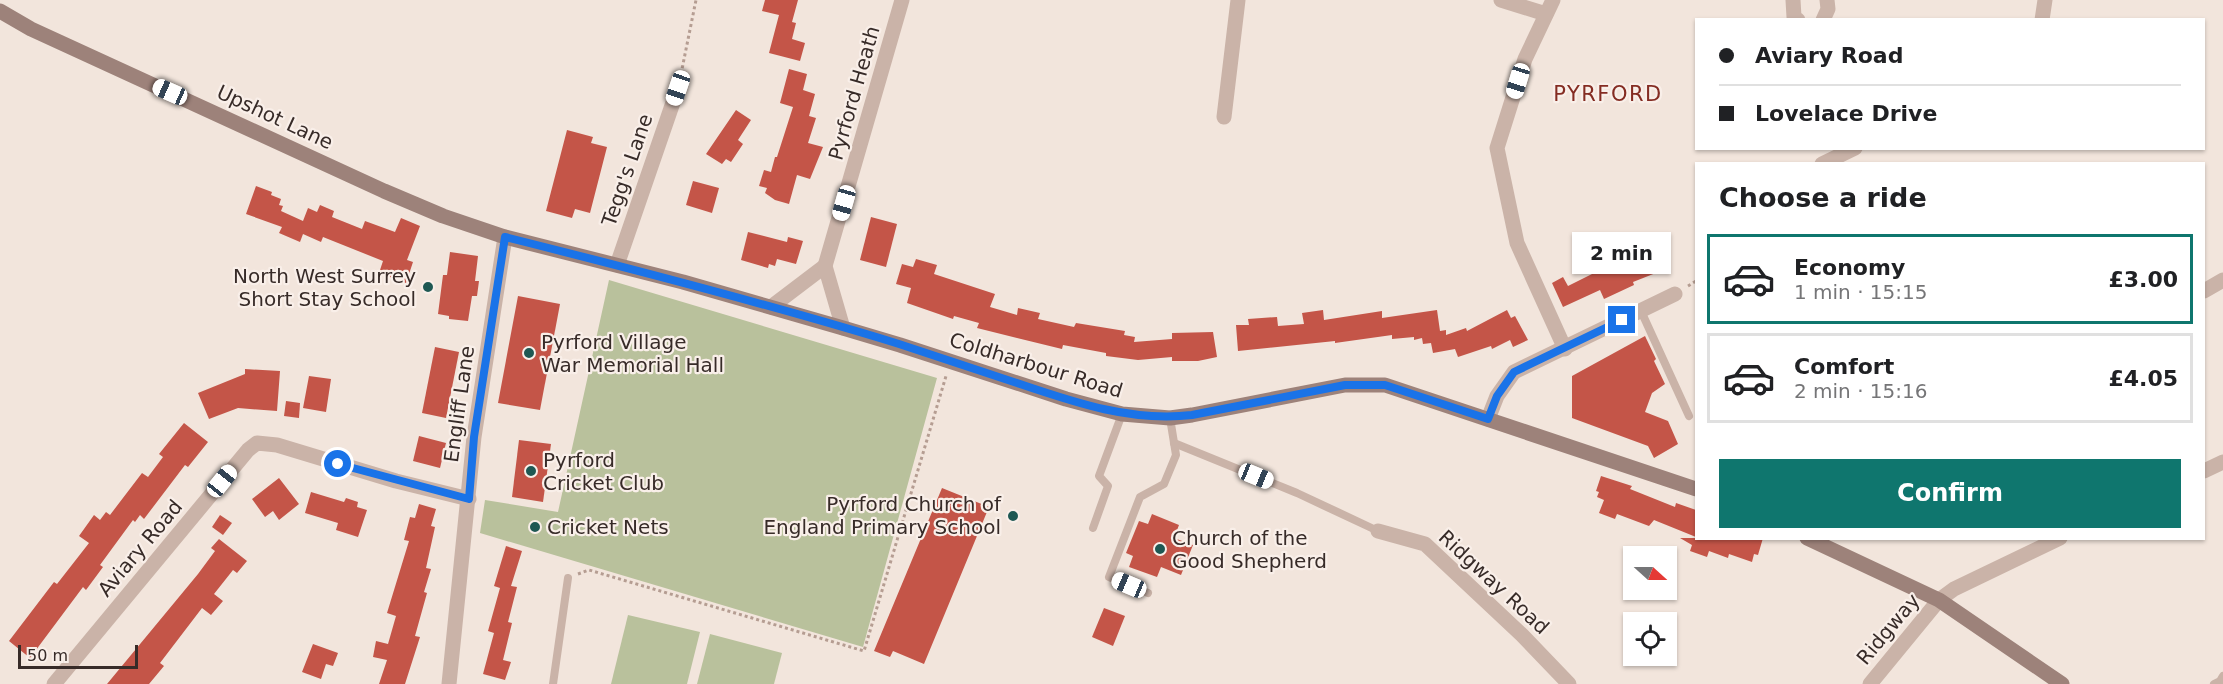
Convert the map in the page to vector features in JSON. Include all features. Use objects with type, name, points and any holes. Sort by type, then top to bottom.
[{"type":"main road","name":"Upshot Lane","points":[[0,11],[31,29],[384,191],[443,216],[505,237]]},
{"type":"main road","name":"Coldharbour Road","points":[[505,237],[771,307],[900,345],[1066,399],[1122,414],[1170,418],[1345,385],[1385,385],[1695,489]]},
{"type":"main road","points":[[1811,540],[1939,600],[2062,684]]},
{"type":"street","name":"Pyrford Heath","points":[[825,266],[902,0]]},
{"type":"street","points":[[1224,117],[1238,0]]},
{"type":"street","points":[[1501,0],[1546,15]]},
{"type":"street","points":[[1553,0],[1525,59],[1497,148],[1517,243],[1565,348]]},
{"type":"street","points":[[1793,0],[1796,18]]},
{"type":"street","points":[[1824,18],[1828,9],[1827,0]]},
{"type":"street","points":[[2042,18],[2045,0]]},
{"type":"street","name":"Tegg's Lane","points":[[617,265],[678,88]]},
{"type":"street","points":[[1826,162],[1851,150]]},
{"type":"street","name":"Engliff Lane","points":[[449,684],[474,437],[505,237]]},
{"type":"street","points":[[771,307],[825,266],[843,328]]},
{"type":"street","points":[[2205,290],[2223,280]]},
{"type":"street","points":[[1488,419],[1497,396],[1514,372],[1675,294]]},
{"type":"street","name":"Aviary Road","points":[[54,684],[248,450],[257,443],[277,445],[396,481],[469,499]]},
{"type":"street","points":[[2205,471],[2223,462]]},
{"type":"street","name":"Ridgway Road","points":[[1378,531],[1425,544],[1522,635],[1569,684]]},
{"type":"street","name":"Ridgway","points":[[1870,684],[1939,600],[1954,590],[2056,540]]},
{"type":"lane","points":[[1641,311],[1689,416]]},
{"type":"lane","points":[[1093,528],[1108,486],[1099,476],[1122,414]]},
{"type":"lane","points":[[1148,593],[1109,577],[1140,497],[1164,484],[1176,455],[1170,418]]},
{"type":"lane","points":[[1174,443],[1297,493],[1378,531]]},
{"type":"lane","points":[[553,684],[568,578]]},
{"type":"lane","points":[[2214,684],[2223,676]]},
{"type":"path","points":[[678,88],[696,0]]},
{"type":"path","points":[[568,578],[589,570],[864,651],[946,375]]},
{"type":"green space","points":[[609,280],[937,378],[863,647],[480,533],[485,500],[558,512]]},
{"type":"green space","points":[[628,615],[700,632],[687,684],[611,684]]},
{"type":"green space","points":[[710,634],[782,653],[774,684],[697,684]]},
{"type":"building","points":[[765,0],[798,0],[792,22],[796,23],[792,39],[805,43],[800,61],[769,53],[779,15],[762,11]]},
{"type":"building","points":[[789,69],[807,74],[803,90],[815,94],[809,116],[816,118],[808,143],[823,147],[810,179],[797,175],[789,204],[775,200],[765,193],[767,188],[759,186],[764,170],[771,172],[793,107],[780,103]]},
{"type":"building","points":[[736,110],[751,120],[738,140],[743,144],[731,162],[726,159],[722,164],[706,154]]},
{"type":"building","points":[[567,130],[593,137],[591,143],[607,147],[590,213],[575,209],[572,218],[546,211]]},
{"type":"building","points":[[693,181],[719,188],[712,213],[686,205]]},
{"type":"building","points":[[256,186],[272,192],[271,195],[281,199],[279,205],[283,206],[281,211],[303,221],[308,208],[317,212],[320,205],[334,211],[332,217],[362,229],[365,221],[395,232],[401,218],[420,226],[407,260],[413,262],[406,283],[379,273],[383,261],[323,237],[321,242],[303,234],[300,242],[279,233],[282,227],[246,214]]},
{"type":"building","points":[[871,217],[897,224],[886,267],[860,260]]},
{"type":"building","points":[[748,232],[787,242],[788,237],[803,241],[796,264],[777,259],[775,266],[769,264],[768,268],[741,260]]},
{"type":"building","points":[[1661,243],[1671,267],[1633,282],[1634,285],[1604,299],[1600,290],[1563,307],[1552,283],[1563,277],[1568,286],[1592,274],[1583,252],[1595,247],[1603,265],[1622,256],[1623,260]]},
{"type":"building","points":[[450,252],[478,256],[475,281],[479,281],[477,296],[472,296],[468,321],[449,319],[449,316],[438,314],[443,275],[447,275]]},
{"type":"building","points":[[916,259],[937,265],[934,274],[995,294],[990,307],[1017,315],[1018,308],[1040,313],[1038,319],[1074,327],[1076,323],[1125,331],[1124,335],[1135,337],[1134,342],[1172,339],[1172,333],[1213,332],[1217,357],[1198,361],[1172,361],[1172,357],[1138,360],[1106,356],[1106,353],[1063,345],[1062,349],[977,328],[979,323],[954,316],[953,319],[907,303],[911,288],[896,284],[902,264],[913,267]]},
{"type":"building","name":"Pyrford Village War Memorial Hall","points":[[518,296],[560,304],[540,410],[498,403]]},
{"type":"building","points":[[1323,310],[1324,320],[1382,311],[1382,318],[1437,310],[1440,331],[1446,330],[1446,335],[1466,328],[1467,331],[1507,310],[1511,318],[1515,316],[1528,340],[1513,347],[1510,340],[1492,349],[1491,346],[1458,357],[1455,349],[1433,353],[1431,343],[1423,344],[1422,338],[1392,339],[1392,335],[1335,343],[1335,341],[1238,351],[1236,325],[1249,325],[1248,319],[1277,317],[1278,326],[1304,324],[1302,313]]},
{"type":"building","points":[[1645,336],[1665,384],[1652,393],[1645,412],[1668,421],[1678,444],[1654,458],[1648,446],[1572,418],[1572,376]]},
{"type":"building","points":[[435,347],[459,352],[446,418],[422,413]]},
{"type":"building","points":[[245,369],[280,371],[277,411],[238,408],[209,419],[198,393],[245,374]]},
{"type":"building","points":[[309,376],[331,379],[326,412],[303,408]]},
{"type":"building","points":[[286,401],[300,403],[299,418],[284,416]]},
{"type":"building","points":[[184,423],[208,442],[188,467],[185,465],[144,519],[140,515],[135,522],[133,520],[100,565],[103,567],[86,590],[83,587],[30,658],[9,641],[54,582],[57,584],[89,543],[79,536],[94,515],[100,520],[106,512],[110,515],[142,473],[148,477],[163,457],[159,454]]},
{"type":"building","points":[[419,436],[446,443],[440,468],[413,461]]},
{"type":"building","name":"Pyrford Cricket Club","points":[[519,440],[551,444],[543,502],[512,497]]},
{"type":"building","points":[[1601,476],[1632,486],[1630,489],[1675,507],[1676,503],[1695,510],[1695,537],[1654,520],[1649,526],[1617,514],[1615,519],[1599,513],[1604,500],[1597,497],[1599,492],[1596,491]]},
{"type":"building","points":[[279,478],[299,504],[279,520],[273,511],[265,517],[252,499]]},
{"type":"building","points":[[942,488],[989,507],[924,664],[893,651],[890,657],[874,651]]},
{"type":"building","points":[[311,492],[344,502],[346,498],[358,502],[357,507],[367,510],[358,537],[336,530],[338,523],[305,513]]},
{"type":"building","points":[[419,504],[436,509],[431,526],[435,527],[426,568],[431,569],[415,636],[420,637],[405,684],[379,684],[387,660],[373,657],[376,641],[388,644],[396,616],[387,613],[409,541],[404,540],[410,517],[415,518]]},
{"type":"building","name":"Church of the Good Shepherd","points":[[1152,514],[1179,525],[1174,538],[1193,545],[1181,575],[1161,567],[1157,577],[1129,567],[1133,556],[1126,553],[1139,521],[1148,524]]},
{"type":"building","points":[[220,515],[232,523],[223,535],[212,527]]},
{"type":"building","points":[[1680,538],[1762,540],[1758,555],[1754,554],[1752,562],[1729,554],[1728,558],[1709,551],[1707,557],[1690,551],[1692,545]]},
{"type":"building","points":[[219,539],[247,561],[237,573],[233,570],[214,594],[223,601],[211,615],[202,608],[160,663],[164,666],[149,684],[107,684],[198,574],[215,551],[211,548]]},
{"type":"building","points":[[506,546],[522,551],[511,586],[517,587],[508,622],[512,623],[503,660],[511,662],[505,680],[483,674],[494,633],[488,631],[500,588],[494,586]]},
{"type":"building","points":[[1104,608],[1125,616],[1113,646],[1092,637]]},
{"type":"building","points":[[313,644],[338,653],[333,666],[326,664],[321,679],[302,672]]},
{"type":"place","name":"North West Surrey Short Stay School","points":[[428,287]]},
{"type":"place","name":"Pyrford Village War Memorial Hall","points":[[529,353]]},
{"type":"place","name":"Pyrford Cricket Club","points":[[531,471]]},
{"type":"place","name":"Pyrford Church of England Primary School","points":[[1013,516]]},
{"type":"place","name":"Cricket Nets","points":[[535,527]]},
{"type":"place","name":"Church of the Good Shepherd","points":[[1160,549]]},
{"type":"district","name":"PYRFORD","points":[[1608,94]]},
{"type":"route","points":[[338,464],[469,499],[474,437],[505,237],[683,282],[881,339],[1066,399],[1122,414],[1170,418],[1345,385],[1385,385],[1488,419],[1497,396],[1514,372],[1622,320]]}]
